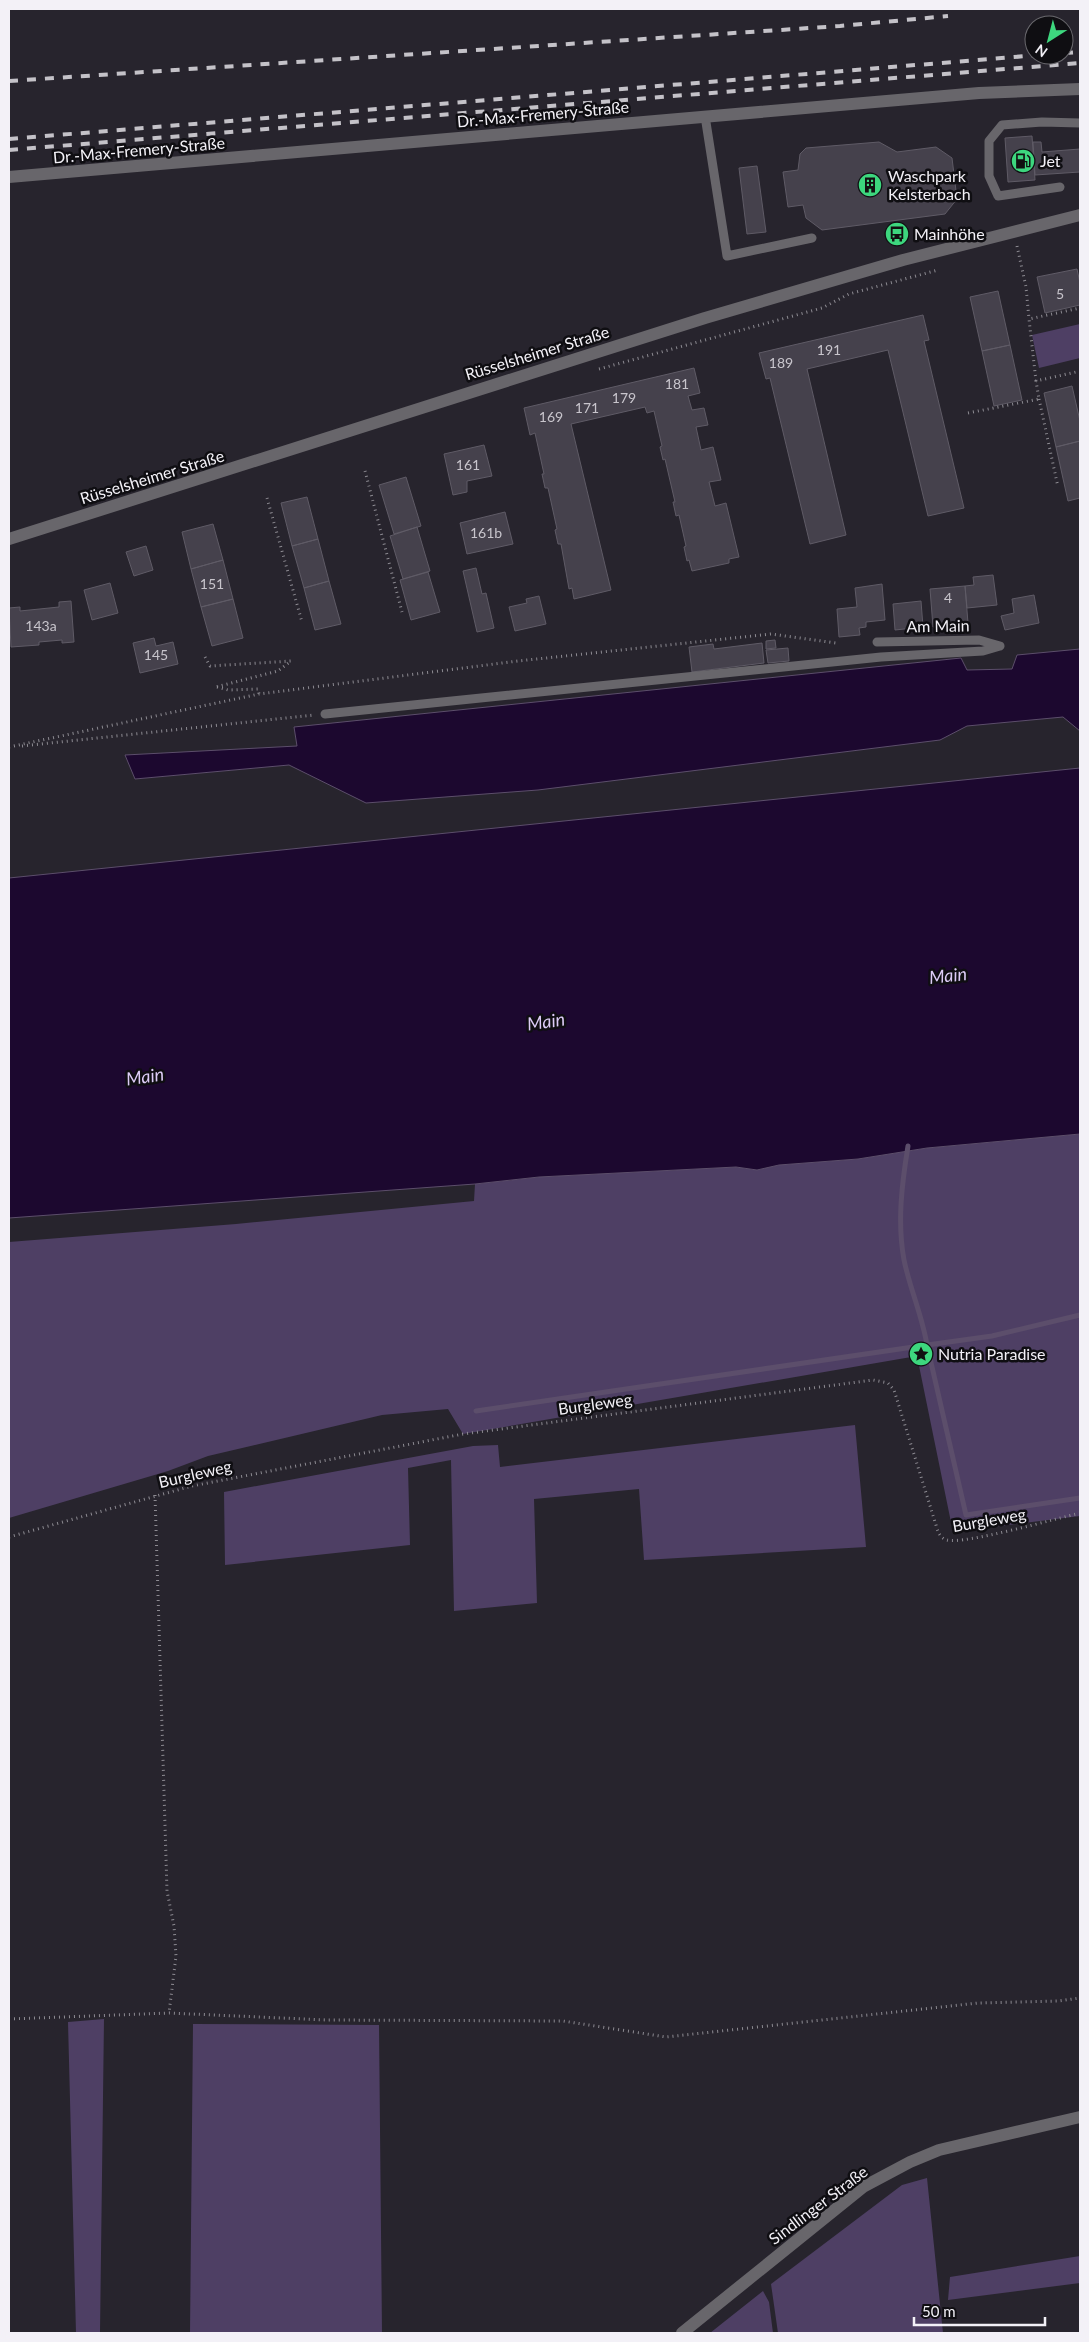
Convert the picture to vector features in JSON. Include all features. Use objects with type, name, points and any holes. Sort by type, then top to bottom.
[{"type":"street","name":"Dr.-Max-Fremery-Straße","points":[[9,177],[979,93],[1080,89]]},
{"type":"street","name":"Rüsselsheimer Straße","points":[[9,539],[705,318],[904,260],[1013,234],[1080,215]]},
{"type":"street","name":"Sindlinger Straße","points":[[682,2333],[870,2183],[910,2162],[939,2150],[1080,2116]]},
{"type":"lane","points":[[706,116],[727,256],[812,238]]},
{"type":"lane","points":[[1060,187],[998,196],[989,176],[989,142],[1002,125],[1042,122],[1080,123]]},
{"type":"lane","name":"Am Main","points":[[325,714],[881,657],[968,652],[1000,646],[979,640],[876,642]]},
{"type":"path","points":[[1013,234],[1026,287],[1036,381],[1058,487]]},
{"type":"path","points":[[1029,318],[1080,308]]},
{"type":"path","points":[[1036,381],[1076,372]]},
{"type":"path","points":[[968,413],[1039,399]]},
{"type":"path","points":[[365,471],[402,612]]},
{"type":"path","points":[[267,498],[302,622]]},
{"type":"path","points":[[9,748],[259,694],[518,661],[771,634],[836,643]]},
{"type":"path","points":[[205,657],[210,666],[291,661],[278,671],[216,687],[228,690],[258,689],[259,694]]},
{"type":"path","points":[[9,748],[325,714]]},
{"type":"path","name":"Burgleweg","points":[[9,1537],[192,1486],[463,1434],[873,1380],[888,1383],[894,1390],[938,1533],[943,1538],[954,1541],[972,1538],[1080,1513]]},
{"type":"path","points":[[155,1496],[167,1891],[174,1926],[176,1956],[169,2013]]},
{"type":"path","points":[[9,2019],[169,2013],[327,2020],[563,2021],[666,2036],[978,2003],[1058,2001],[1080,1998]]},
{"type":"shaded area","points":[[1080,324],[1080,358],[1039,368],[1032,335]]},
{"type":"shaded area","points":[[1080,1134],[1080,1516],[953,1532],[917,1356],[463,1434],[448,1409],[382,1415],[208,1456],[168,1471],[9,1518],[9,1242],[236,1224],[474,1201],[475,1184],[539,1177],[736,1167],[757,1170],[779,1165],[858,1159],[927,1148]]},
{"type":"shaded area","points":[[855,1425],[866,1547],[644,1560],[639,1489],[534,1499],[537,1603],[454,1611],[451,1460],[408,1468],[410,1545],[225,1565],[224,1492],[473,1446],[498,1445],[500,1467]]},
{"type":"shaded area","points":[[104,2019],[100,2333],[76,2333],[68,2022]]},
{"type":"shaded area","points":[[193,2024],[379,2025],[382,2333],[190,2333]]},
{"type":"shaded area","points":[[927,2178],[943,2333],[778,2333],[771,2284],[902,2185]]},
{"type":"shaded area","points":[[1080,2256],[1080,2283],[948,2300],[950,2277]]},
{"type":"shaded area","points":[[763,2291],[769,2302],[773,2333],[710,2333]]},
{"type":"water","points":[[1080,649],[1080,731],[1063,717],[967,726],[940,740],[538,790],[366,803],[289,765],[135,779],[125,755],[297,746],[294,727],[961,658],[967,670],[1012,669],[1017,655]]},
{"type":"water","name":"Main","points":[[1080,768],[1080,1134],[927,1148],[858,1159],[779,1165],[757,1170],[736,1167],[539,1177],[475,1184],[9,1218],[9,878]]},
{"type":"building","points":[[1032,136],[1035,180],[1008,182],[1005,138]]},
{"type":"building","name":"Waschpark Kelsterbach","points":[[879,142],[897,152],[936,147],[952,158],[957,199],[945,214],[822,230],[806,218],[803,205],[788,207],[783,172],[798,170],[800,154],[806,148]]},
{"type":"building","points":[[1033,142],[1041,142],[1042,152],[1080,149],[1080,172],[1035,175]]},
{"type":"building","points":[[757,166],[766,232],[747,234],[739,168]]},
{"type":"building","points":[[1077,269],[1080,283],[1080,305],[1045,313],[1037,277]]},
{"type":"building","points":[[998,291],[1010,345],[982,351],[970,297]]},
{"type":"building","points":[[923,315],[929,340],[924,341],[964,508],[928,516],[888,350],[807,369],[846,535],[810,544],[770,378],[766,379],[759,353]]},
{"type":"building","points":[[1010,345],[1022,400],[994,406],[982,351]]},
{"type":"building","points":[[694,368],[700,393],[688,396],[692,410],[704,408],[708,425],[696,427],[701,450],[713,447],[721,480],[709,482],[715,506],[726,503],[739,557],[729,559],[729,563],[692,571],[689,560],[687,561],[684,547],[686,546],[679,515],[676,516],[673,502],[675,502],[665,459],[663,460],[660,447],[662,446],[654,411],[647,413],[645,407],[571,424],[611,590],[574,599],[572,588],[569,589],[561,544],[558,544],[555,530],[557,529],[548,488],[545,488],[542,474],[544,474],[535,433],[530,435],[524,408]]},
{"type":"building","points":[[1072,386],[1080,421],[1080,441],[1056,447],[1044,393]]},
{"type":"building","points":[[1080,441],[1080,498],[1068,501],[1056,447]]},
{"type":"building","points":[[484,445],[492,476],[467,481],[467,492],[453,495],[444,454]]},
{"type":"building","points":[[406,477],[421,526],[394,534],[379,485]]},
{"type":"building","points":[[307,497],[318,539],[292,546],[281,503]]},
{"type":"building","points":[[505,512],[513,544],[467,554],[460,523]]},
{"type":"building","points":[[213,524],[223,560],[191,569],[182,532]]},
{"type":"building","points":[[417,527],[430,571],[403,579],[390,536]]},
{"type":"building","points":[[318,539],[329,581],[304,588],[292,546]]},
{"type":"building","points":[[146,546],[153,570],[134,576],[126,552]]},
{"type":"building","points":[[223,560],[233,599],[201,607],[191,569]]},
{"type":"building","points":[[476,568],[482,594],[486,593],[494,628],[477,632],[463,571]]},
{"type":"building","points":[[428,572],[440,612],[411,620],[400,580]]},
{"type":"building","points":[[993,575],[997,605],[967,608],[965,586],[974,585],[973,577]]},
{"type":"building","points":[[329,581],[341,624],[315,630],[304,588]]},
{"type":"building","points":[[110,583],[118,613],[92,620],[84,590]]},
{"type":"building","points":[[882,584],[885,620],[866,622],[866,627],[859,628],[860,635],[839,637],[837,609],[857,607],[855,588]]},
{"type":"building","points":[[965,586],[968,623],[933,627],[930,589]]},
{"type":"building","points":[[1034,595],[1039,623],[1005,630],[1001,616],[1014,613],[1012,599]]},
{"type":"building","points":[[539,596],[546,624],[515,631],[509,607],[527,603],[526,599]]},
{"type":"building","points":[[233,599],[243,638],[212,646],[201,607]]},
{"type":"building","points":[[71,601],[74,642],[62,643],[62,640],[39,642],[39,645],[11,647],[9,608],[20,607],[20,611],[59,607],[59,602]]},
{"type":"building","points":[[921,601],[923,627],[895,630],[893,604]]},
{"type":"building","points":[[154,638],[156,646],[173,642],[178,664],[140,673],[133,643]]},
{"type":"building","points":[[775,640],[776,648],[766,649],[766,641]]},
{"type":"building","points":[[762,643],[764,663],[692,672],[689,647],[713,644],[714,649]]},
{"type":"building","points":[[788,648],[789,661],[768,663],[766,650]]},
{"type":"waterway","points":[[476,1411],[927,1345],[902,1246],[901,1203],[908,1146]]},
{"type":"waterway","points":[[1080,1315],[992,1336],[927,1345],[966,1515],[1080,1498]]},
{"type":"railway","points":[[9,81],[840,26],[948,16]]},
{"type":"railway","points":[[1074,52],[1080,52]]},
{"type":"railway","points":[[9,139],[1024,56]]},
{"type":"railway","points":[[9,150],[1080,63]]},
{"type":"place","name":"Jet","points":[[1023,161]]},
{"type":"place","name":"Waschpark Kelsterbach","points":[[870,185]]},
{"type":"place","name":"Mainhöhe","points":[[897,234]]},
{"type":"place","name":"Nutria Paradise","points":[[921,1354]]}]
